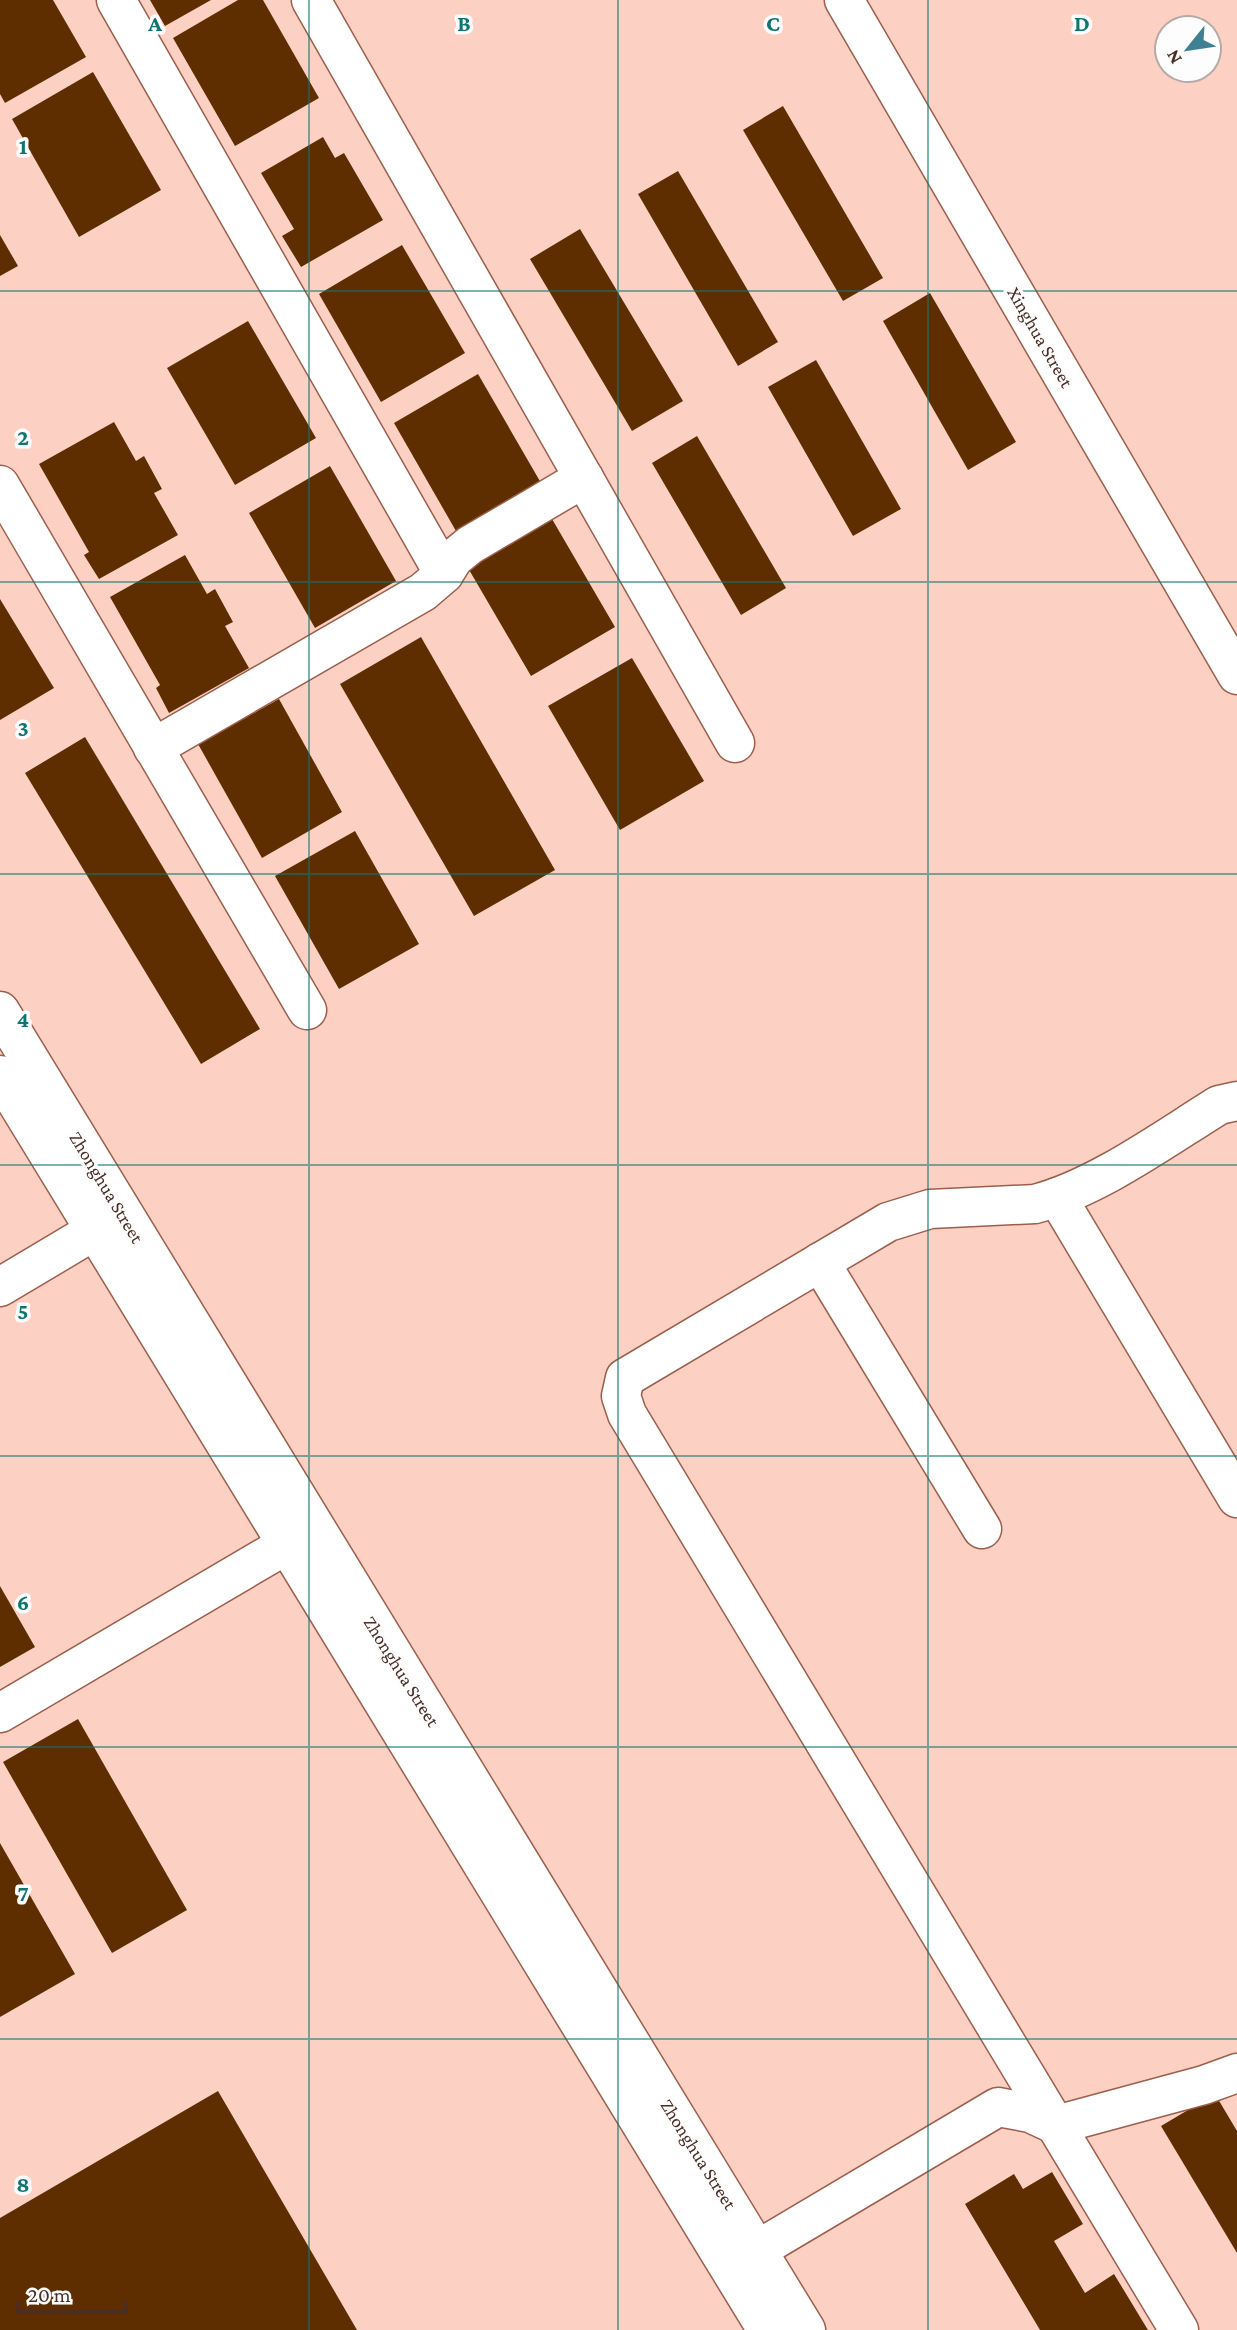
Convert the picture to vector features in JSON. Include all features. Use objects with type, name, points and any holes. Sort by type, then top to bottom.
[{"type":"street","points":[[116,0],[444,574]]},
{"type":"street","points":[[312,0],[735,743]]},
{"type":"street","name":"Xinghua Street","points":[[844,0],[1227,635],[1237,675]]},
{"type":"street","points":[[153,748],[423,592],[444,574],[453,558],[470,545],[584,478]]},
{"type":"street","points":[[0,485],[307,1010]]},
{"type":"street","name":"Zhonghua Street","points":[[0,1011],[806,2330]]},
{"type":"street","name":"Zhonghua Street","points":[[0,1075],[767,2330]]},
{"type":"street","points":[[1179,2330],[634,1426],[621,1396],[625,1378],[888,1222],[930,1209],[1035,1204],[1057,1197],[1087,1185],[1219,1105],[1237,1101]]},
{"type":"street","points":[[1057,1197],[1237,1498]]},
{"type":"street","points":[[0,1287],[94,1231]]},
{"type":"street","points":[[820,1262],[982,1529]]},
{"type":"street","points":[[0,1713],[286,1545]]},
{"type":"street","points":[[757,2249],[998,2107],[1030,2113],[1056,2125],[1237,2073]]},
{"type":"building","points":[[0,0],[53,0],[86,57],[5,103],[0,94]]},
{"type":"building","points":[[150,0],[211,0],[165,26]]},
{"type":"building","points":[[238,0],[263,0],[319,98],[235,146],[173,38]]},
{"type":"building","points":[[93,72],[161,190],[79,237],[12,119]]},
{"type":"building","points":[[783,106],[883,278],[843,301],[743,130]]},
{"type":"building","points":[[323,137],[335,158],[344,153],[383,220],[301,267],[282,236],[294,229],[261,173]]},
{"type":"building","points":[[678,171],[778,342],[738,366],[638,194]]},
{"type":"building","points":[[580,229],[683,401],[632,431],[530,259]]},
{"type":"building","points":[[0,235],[18,266],[0,276]]},
{"type":"building","points":[[402,245],[465,353],[381,402],[319,294]]},
{"type":"building","points":[[930,293],[1016,442],[968,470],[883,321]]},
{"type":"building","points":[[248,321],[316,438],[235,485],[167,368]]},
{"type":"building","points":[[816,360],[901,509],[853,536],[768,387]]},
{"type":"building","points":[[478,374],[541,483],[456,531],[394,423]]},
{"type":"building","points":[[114,422],[136,461],[144,456],[162,489],[154,493],[178,535],[99,579],[84,555],[89,552],[39,464]]},
{"type":"building","points":[[697,436],[786,588],[741,615],[652,463]]},
{"type":"building","points":[[330,466],[396,581],[315,628],[249,513]]},
{"type":"building","points":[[552,519],[615,627],[531,676],[468,568]]},
{"type":"building","points":[[185,555],[207,594],[215,589],[233,622],[225,626],[249,668],[169,713],[156,688],[160,685],[110,597]]},
{"type":"building","points":[[0,599],[54,688],[0,720]]},
{"type":"building","points":[[421,637],[555,870],[474,916],[340,684]]},
{"type":"building","points":[[632,658],[704,781],[620,830],[548,706]]},
{"type":"building","points":[[279,699],[342,812],[262,858],[198,744]]},
{"type":"building","points":[[85,737],[260,1029],[201,1064],[25,773]]},
{"type":"building","points":[[355,831],[419,944],[339,989],[275,876]]},
{"type":"building","points":[[0,1586],[35,1647],[0,1667]]},
{"type":"building","points":[[78,1719],[187,1910],[112,1953],[3,1762]]},
{"type":"building","points":[[0,1843],[75,1974],[0,2017]]},
{"type":"building","points":[[218,2091],[357,2330],[0,2330],[0,2218]]},
{"type":"building","points":[[1215,2094],[1237,2131],[1237,2253],[1161,2126]]},
{"type":"building","points":[[1052,2172],[1083,2224],[1054,2241],[1085,2293],[1114,2274],[1148,2330],[1040,2330],[965,2204],[1014,2174],[1023,2189]]}]
